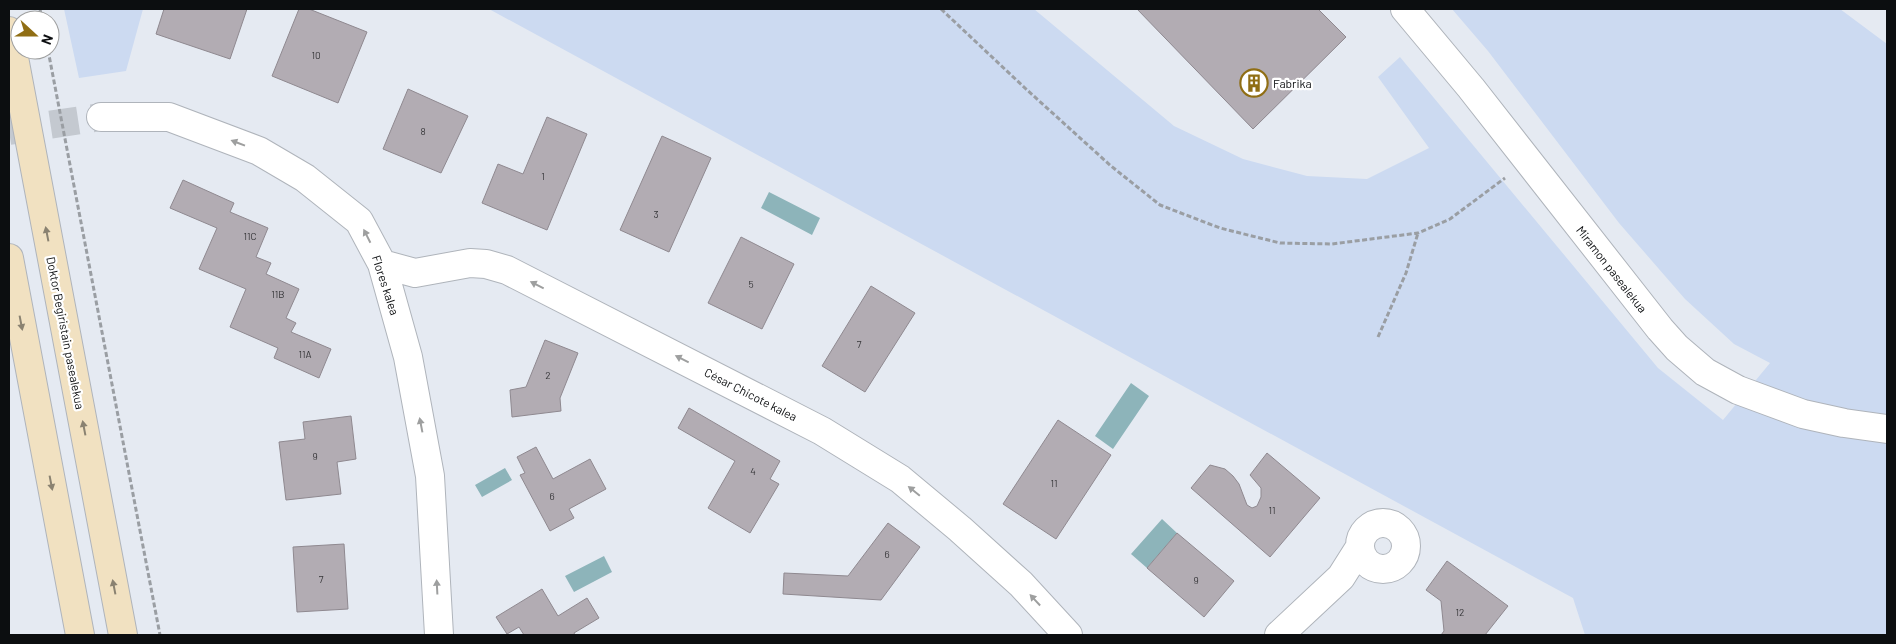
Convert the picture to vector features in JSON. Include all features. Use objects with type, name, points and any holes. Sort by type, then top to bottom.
[{"type":"main road","name":"Doktor Begiristain pasealekua","points":[[9,31],[124,635]]},
{"type":"main road","points":[[9,258],[80,635]]},
{"type":"street","name":"Miramon pasealekua","points":[[1405,9],[1471,88],[1660,329],[1677,348],[1705,372],[1738,390],[1803,414],[1844,423],[1887,429]]},
{"type":"street","name":"Flores kalea","points":[[100,117],[169,117],[259,151],[305,178],[359,220],[382,264],[408,357],[430,476],[439,635]]},
{"type":"street","name":"César Chicote kalea","points":[[382,264],[415,273],[470,263],[486,264],[507,270],[822,431],[900,479],[960,529],[1021,584],[1068,635]]},
{"type":"street","points":[[1278,635],[1365,556]]},
{"type":"path","points":[[941,9],[1026,90],[1111,166],[1160,205],[1220,228],[1280,243],[1332,244],[1418,233],[1450,219],[1528,162]]},
{"type":"path","points":[[50,60],[160,635]]},
{"type":"path","points":[[1378,337],[1406,273],[1418,233]]},
{"type":"shaded area","points":[[64,9],[143,9],[126,71],[79,78]]},
{"type":"shaded area","points":[[489,9],[1034,9],[1174,126],[1243,159],[1307,176],[1367,179],[1429,148],[1378,77],[1400,57],[1658,368],[1723,420],[1770,363],[1734,344],[1685,299],[1619,223],[1488,51],[1452,9],[1840,9],[1887,44],[1887,635],[1585,635],[1573,598]]},
{"type":"shaded area","points":[[769,192],[820,218],[812,235],[761,208]]},
{"type":"shaded area","points":[[1131,383],[1149,396],[1113,449],[1095,436]]},
{"type":"shaded area","points":[[505,468],[512,480],[482,497],[475,485]]},
{"type":"shaded area","points":[[1162,519],[1177,533],[1147,568],[1131,554]]},
{"type":"shaded area","points":[[604,556],[612,572],[574,592],[565,576]]},
{"type":"building","points":[[164,9],[247,9],[230,59],[156,34]]},
{"type":"building","points":[[299,9],[309,9],[367,32],[338,103],[272,76]]},
{"type":"building","name":"Fabrika","points":[[1137,9],[1318,9],[1346,37],[1253,129]]},
{"type":"building","points":[[408,89],[468,116],[441,173],[383,149]]},
{"type":"building","points":[[547,117],[587,134],[547,230],[482,203],[498,164],[523,174]]},
{"type":"building","points":[[662,136],[711,158],[669,252],[620,230]]},
{"type":"building","points":[[183,180],[234,203],[230,212],[268,228],[256,257],[271,263],[266,274],[299,289],[286,318],[296,323],[291,332],[331,349],[319,378],[274,358],[278,348],[230,327],[246,289],[199,269],[217,228],[170,208]]},
{"type":"building","points":[[741,237],[794,264],[762,329],[708,303]]},
{"type":"building","points":[[871,286],[915,313],[865,392],[822,366]]},
{"type":"building","points":[[545,340],[578,353],[560,398],[561,411],[512,417],[510,390],[526,387]]},
{"type":"building","points":[[689,408],[780,461],[770,479],[779,484],[750,533],[708,508],[735,461],[678,428]]},
{"type":"building","points":[[351,416],[356,459],[337,462],[341,494],[286,500],[279,442],[305,439],[303,422]]},
{"type":"building","points":[[1058,420],[1111,455],[1056,539],[1003,504]]},
{"type":"building","points":[[536,447],[553,479],[590,459],[606,489],[569,509],[574,518],[550,531],[520,475],[525,473],[517,457]]},
{"type":"building","points":[[1267,453],[1320,498],[1270,557],[1191,488],[1210,465],[1225,469],[1239,484],[1247,505],[1252,508],[1257,506],[1261,497],[1261,488],[1250,475]]},
{"type":"building","points":[[888,523],[920,547],[881,600],[783,594],[784,573],[848,576]]},
{"type":"building","points":[[1177,533],[1234,581],[1204,617],[1147,568]]},
{"type":"building","points":[[344,544],[348,609],[297,612],[293,547]]},
{"type":"building","points":[[1447,561],[1508,606],[1485,635],[1441,635],[1444,631],[1441,601],[1426,590]]},
{"type":"building","points":[[542,589],[558,616],[587,598],[599,618],[574,633],[575,635],[524,635],[519,627],[507,634],[496,617]]},
{"type":"tunnel","points":[[9,131],[101,117]]},
{"type":"place","name":"Fabrika","points":[[1254,83]]}]
